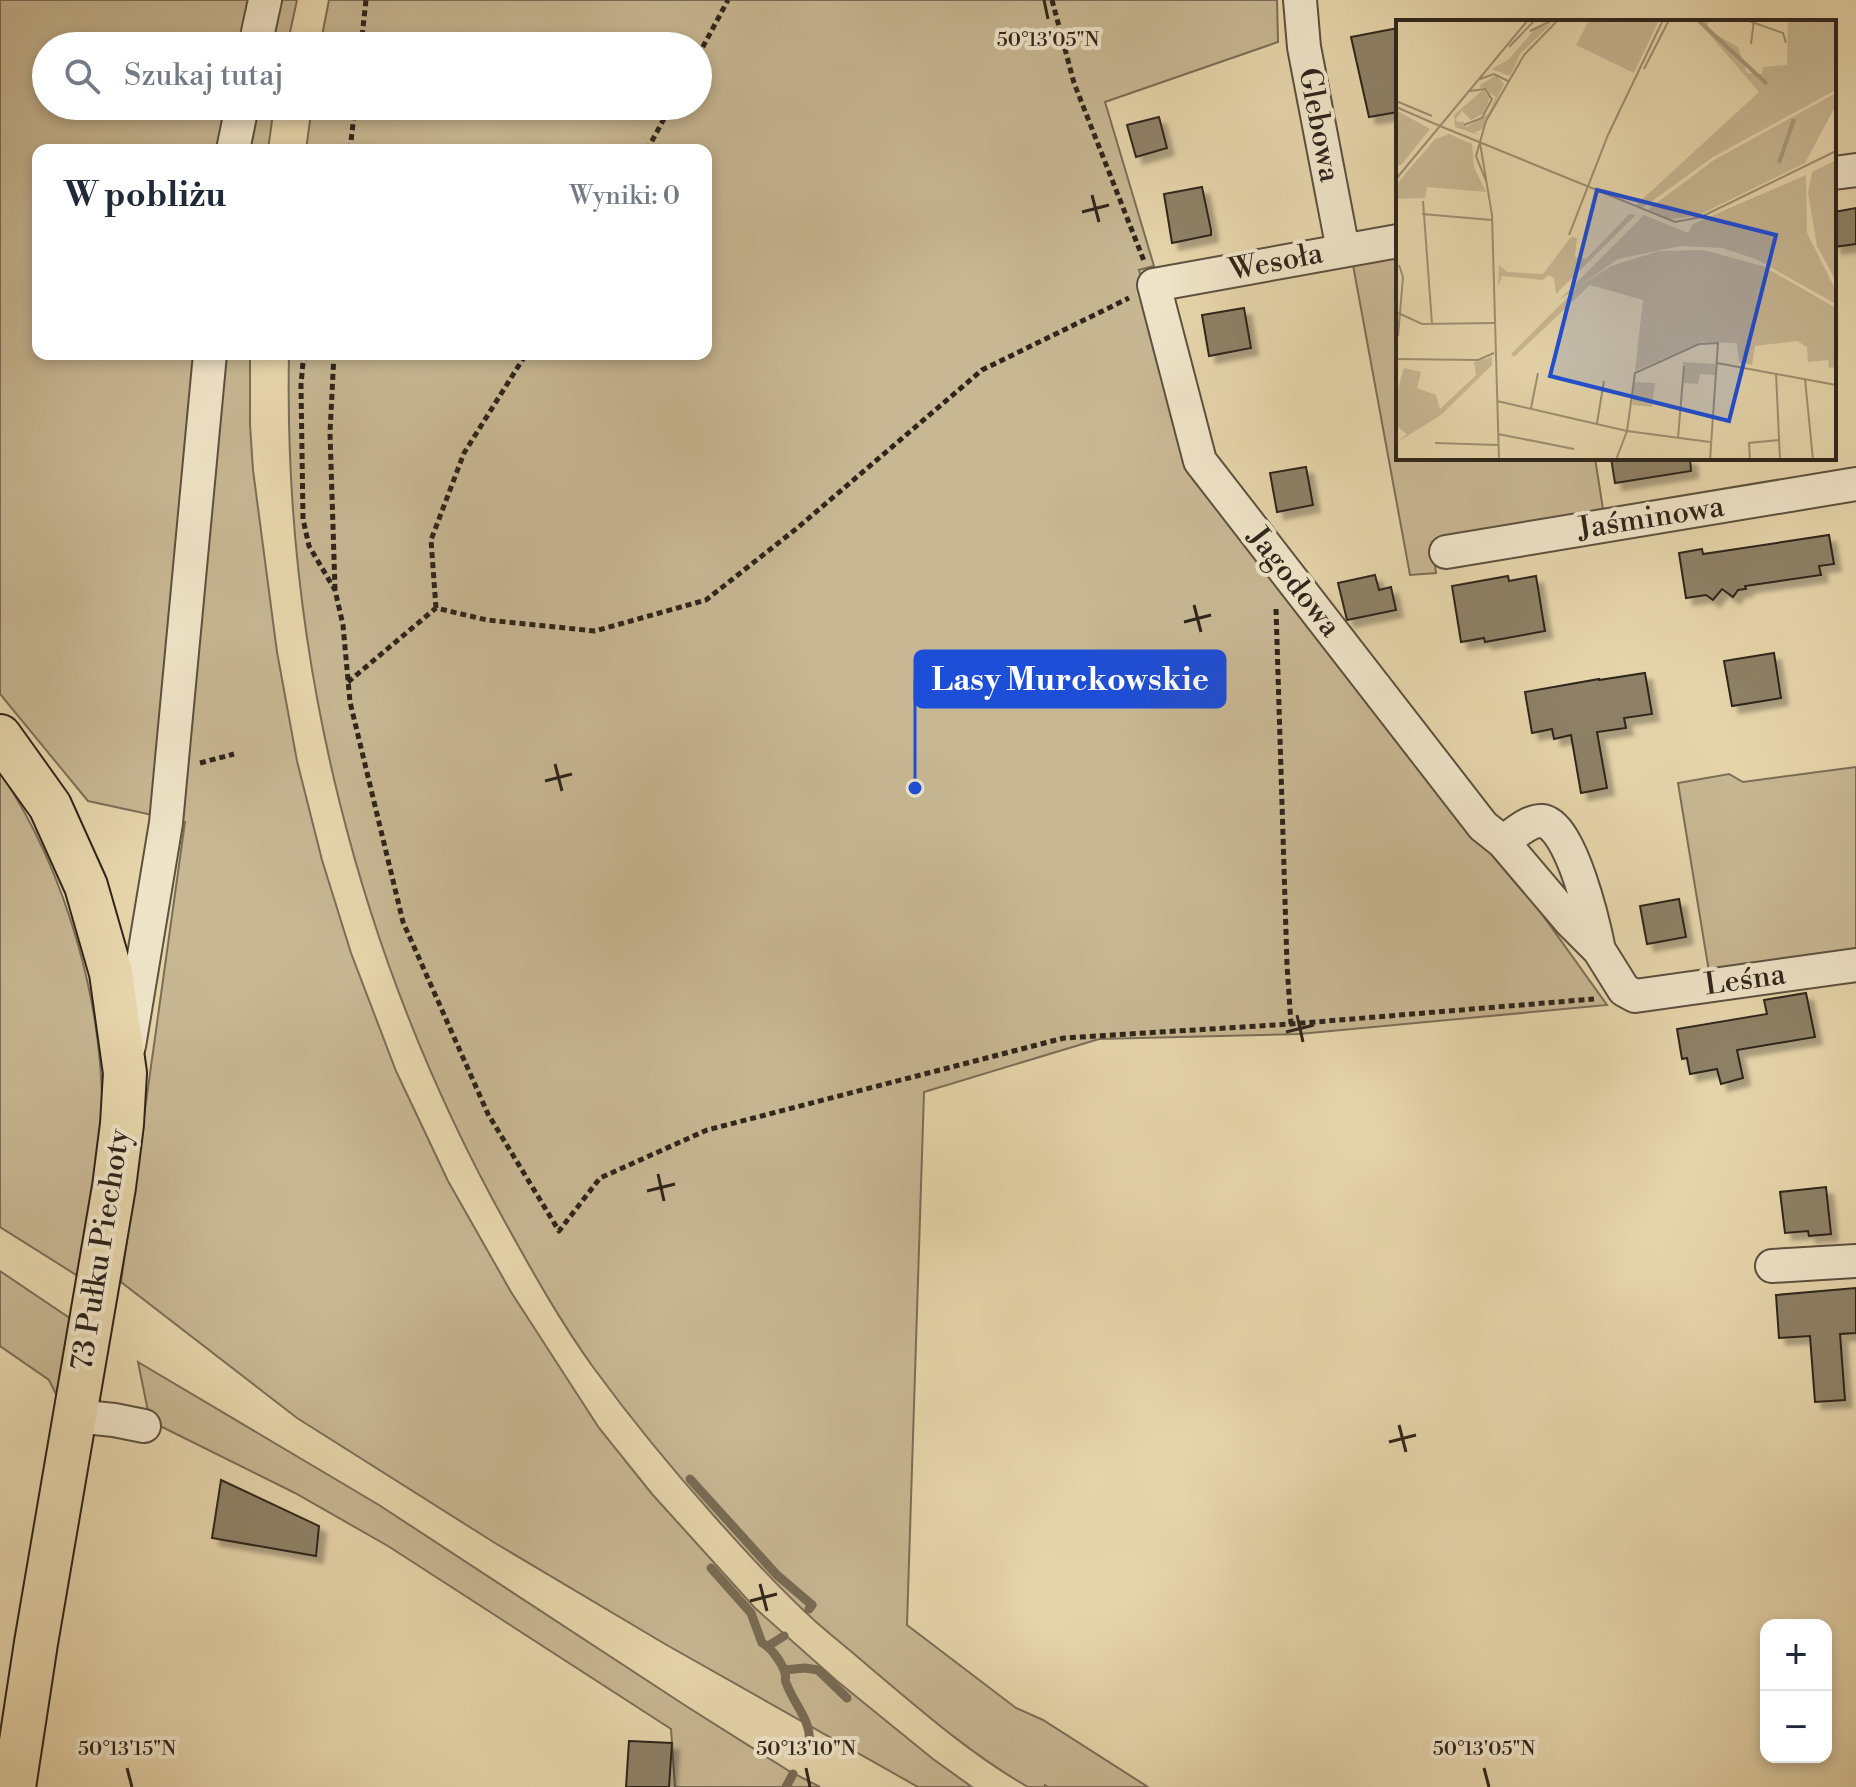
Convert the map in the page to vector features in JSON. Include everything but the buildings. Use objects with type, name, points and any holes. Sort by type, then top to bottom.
[{"type":"main road","name":"73 Pułku Piechoty","points":[[0,736],[50,806],[86,886],[111,973],[125,1073],[114,1187],[14,1787]]},
{"type":"street","points":[[258,32],[265,0]]},
{"type":"street","name":"Glebowa","points":[[1300,0],[1304,47],[1343,250]]},
{"type":"street","points":[[234,144],[239,120]]},
{"type":"street","points":[[1836,173],[1856,170]]},
{"type":"street","name":"Wesoła","points":[[1154,285],[1396,241]]},
{"type":"street","name":"Jagodowa","points":[[1154,285],[1200,461],[1483,826],[1503,842],[1570,921],[1599,950],[1624,990],[1635,996]]},
{"type":"street","points":[[125,1073],[166,823],[209,360]]},
{"type":"street","name":"Jaśminowa","points":[[1446,552],[1856,484]]},
{"type":"street","name":"Jagodowa","points":[[1503,842],[1539,821],[1546,821],[1560,835],[1591,911],[1599,950]]},
{"type":"street","name":"Leśna","points":[[1635,996],[1856,965]]},
{"type":"street","points":[[1772,1266],[1856,1261]]},
{"type":"street","points":[[75,1416],[144,1426]]},
{"type":"path","points":[[363,32],[366,0]]},
{"type":"path","points":[[711,32],[728,0]]},
{"type":"path","points":[[436,608],[487,620],[595,631],[706,600],[796,529],[982,370],[1154,285],[1074,83],[1052,0]]},
{"type":"path","points":[[351,144],[353,120]]},
{"type":"path","points":[[650,144],[663,120]]},
{"type":"path","points":[[304,360],[301,385],[303,519],[309,546],[335,590]]},
{"type":"path","points":[[334,360],[330,433],[335,590],[343,625],[353,716],[403,922],[488,1114],[559,1231],[600,1178],[707,1130],[1064,1038],[1291,1024],[1635,996]]},
{"type":"path","points":[[436,608],[431,540],[464,453],[522,360]]},
{"type":"path","points":[[1274,557],[1291,1024]]},
{"type":"path","points":[[347,682],[436,608]]},
{"type":"shaded area","points":[[0,0],[297,0],[290,32],[32,32],[32,120],[272,120],[269,144],[32,144],[32,360],[250,360],[253,470],[277,652],[297,761],[322,860],[351,953],[396,1071],[448,1181],[511,1292],[599,1428],[652,1494],[755,1608],[837,1681],[972,1787],[918,1787],[665,1644],[495,1543],[297,1418],[121,1282],[185,822],[88,801],[0,694]]},
{"type":"shaded area","points":[[329,0],[1277,0],[1278,42],[1105,102],[1154,266],[1139,270],[1183,450],[1519,882],[1607,1005],[1299,1034],[1099,1039],[924,1092],[907,1625],[1016,1708],[1043,1720],[1148,1787],[1028,1787],[986,1760],[945,1730],[802,1609],[751,1557],[637,1425],[558,1314],[505,1222],[453,1121],[408,1017],[370,911],[340,802],[316,692],[300,580],[291,467],[289,360],[712,360],[712,144],[307,144],[310,120],[712,120],[712,32],[323,32]]},
{"type":"shaded area","points":[[1396,256],[1396,460],[1595,460],[1603,509],[1432,542],[1436,573],[1410,575],[1353,265]]},
{"type":"shaded area","points":[[1856,767],[1856,965],[1711,984],[1678,783],[1729,774],[1743,782]]},
{"type":"shaded area","points":[[0,772],[45,854],[63,899],[78,944],[97,1039],[102,1086],[102,1132],[81,1278],[0,1227]]},
{"type":"shaded area","points":[[0,1271],[74,1321],[59,1400],[49,1380],[0,1346]]},
{"type":"shaded area","points":[[138,1362],[379,1505],[686,1706],[820,1787],[675,1787],[671,1729],[388,1546],[295,1493],[150,1421]]},
{"type":"waterway","points":[[690,1479],[777,1575],[812,1605],[809,1609]]},
{"type":"waterway","points":[[711,1568],[751,1613],[762,1643],[781,1665],[786,1683],[806,1721],[809,1744]]},
{"type":"waterway","points":[[768,1646],[784,1636]]},
{"type":"waterway","points":[[784,1670],[818,1670],[847,1698]]},
{"type":"waterway","points":[[786,1787],[793,1774]]},
{"type":"place","name":"Lasy Murckowskie","points":[[915,788]]}]
